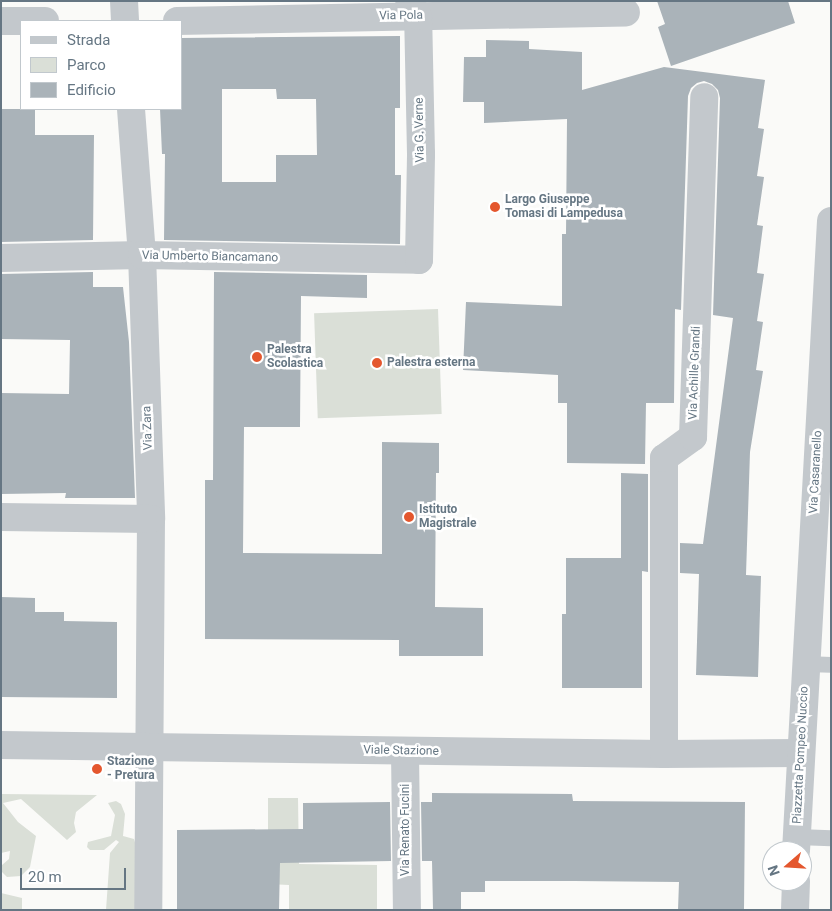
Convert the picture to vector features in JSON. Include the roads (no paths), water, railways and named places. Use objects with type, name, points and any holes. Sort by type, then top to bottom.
[{"type":"street","points":[[124,1],[125,20]]},
{"type":"street","name":"Via Pola","points":[[182,21],[413,9],[626,12]]},
{"type":"street","name":"Via G. Verne","points":[[413,9],[420,154],[419,260]]},
{"type":"street","points":[[1,21],[20,21]]},
{"type":"street","name":"Via Achille Grandi","points":[[664,754],[664,458],[693,437],[704,97]]},
{"type":"street","name":"Via Zara","points":[[131,110],[142,255],[151,519],[148,910]]},
{"type":"street","name":"Via Casaranello","points":[[818,664],[831,221]]},
{"type":"street","name":"Via Umberto Biancamano","points":[[1,258],[142,255],[419,260]]},
{"type":"street","points":[[1,516],[151,519]]},
{"type":"street","name":"Piazzetta Pompeo Nuccio","points":[[797,841],[801,752],[818,664]]},
{"type":"street","name":"Viale Stazione","points":[[1,745],[664,754],[801,752]]},
{"type":"street","name":"Via Renato Fucini","points":[[406,751],[407,910]]},
{"type":"street","points":[[795,910],[796,891]]},
{"type":"lane","name":"Piazzetta Pompeo Nuccio","points":[[812,841],[831,838]]},
{"type":"place","name":"Largo Giuseppe Tomasi di Lampedusa","points":[[495,207]]},
{"type":"place","name":"Palestra Scolastica","points":[[257,357]]},
{"type":"place","name":"Palestra esterna","points":[[377,363]]},
{"type":"place","name":"Istituto Magistrale","points":[[409,517]]},
{"type":"place","name":"Stazione - Pretura","points":[[97,769]]}]
